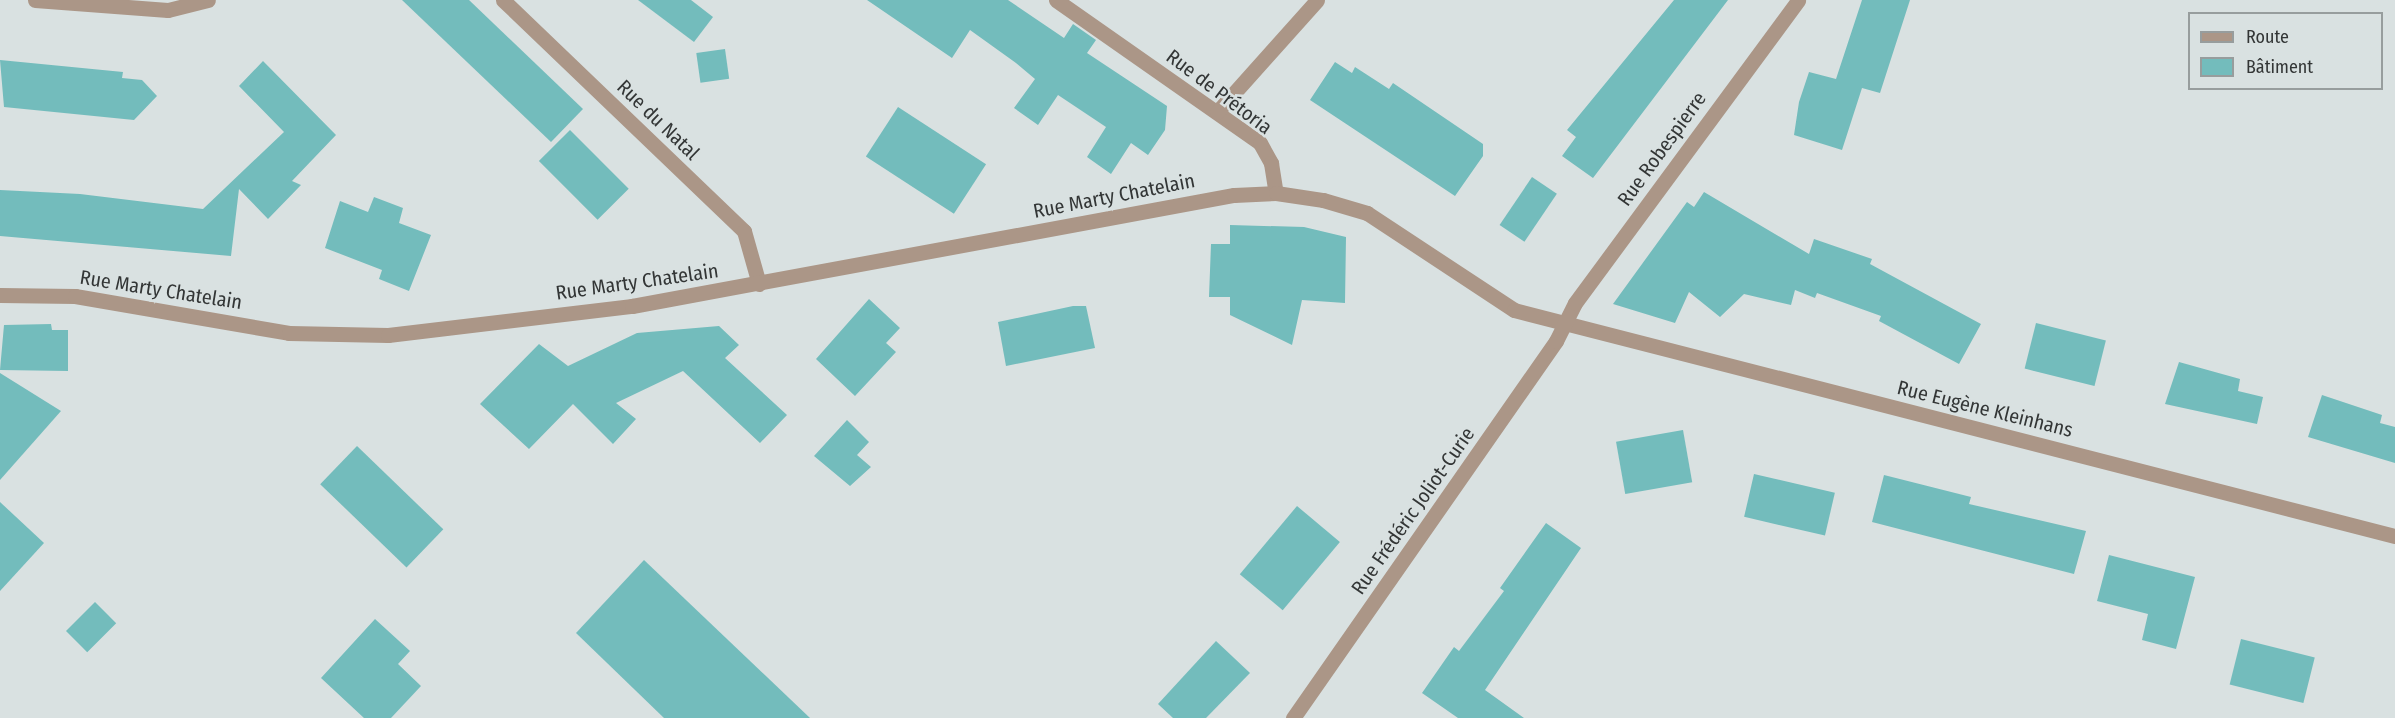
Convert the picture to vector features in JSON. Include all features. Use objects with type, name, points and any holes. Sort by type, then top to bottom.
[{"type":"street","points":[[35,0],[168,10],[208,0]]},
{"type":"street","name":"Rue du Natal","points":[[503,0],[744,231],[759,284]]},
{"type":"street","name":"Rue de Prétoria","points":[[1056,0],[1260,143],[1271,163],[1276,193]]},
{"type":"street","points":[[1217,112],[1317,0]]},
{"type":"street","name":"Rue Robespierre","points":[[1564,325],[1575,303],[1798,0]]},
{"type":"street","points":[[1276,193],[1323,200],[1367,213],[1514,310],[1564,325]]},
{"type":"street","name":"Rue Marty Chatelain","points":[[0,295],[75,296],[290,333],[388,335],[632,306],[1234,195],[1276,193]]},
{"type":"street","name":"Rue Eugène Kleinhans","points":[[1564,325],[2395,536]]},
{"type":"street","name":"Rue Frédéric Joliot-Curie","points":[[1293,718],[1564,325]]},
{"type":"building","points":[[402,0],[469,0],[583,109],[551,142]]},
{"type":"building","points":[[638,0],[691,0],[713,17],[694,42]]},
{"type":"building","points":[[867,0],[1008,0],[1064,38],[1073,24],[1096,40],[1087,53],[1167,106],[1165,130],[1148,155],[1131,143],[1111,174],[1087,157],[1106,127],[1058,95],[1038,125],[1014,108],[1035,79],[970,30],[952,58]]},
{"type":"building","points":[[1674,0],[1728,0],[1593,178],[1562,156],[1576,137],[1567,130]]},
{"type":"building","points":[[1862,0],[1910,0],[1880,93],[1862,88],[1842,150],[1794,135],[1799,102],[1809,72],[1836,79]]},
{"type":"building","points":[[725,49],[729,79],[700,83],[696,53]]},
{"type":"building","points":[[0,60],[123,72],[122,78],[142,80],[157,96],[134,120],[4,107]]},
{"type":"building","points":[[263,61],[336,135],[292,181],[301,185],[268,219],[239,189],[231,256],[0,236],[0,190],[80,194],[203,209],[284,132],[239,86]]},
{"type":"building","points":[[1335,62],[1352,73],[1355,67],[1389,89],[1393,83],[1483,144],[1483,156],[1455,196],[1310,100]]},
{"type":"building","points":[[898,107],[986,164],[954,214],[866,156]]},
{"type":"building","points":[[570,130],[629,189],[598,220],[539,161]]},
{"type":"building","points":[[1532,177],[1557,194],[1524,242],[1500,225]]},
{"type":"building","points":[[1704,192],[1809,254],[1814,239],[1872,259],[1870,264],[1981,324],[1959,364],[1879,321],[1881,316],[1817,293],[1815,298],[1795,290],[1791,305],[1744,294],[1720,317],[1689,292],[1675,323],[1613,304],[1687,202],[1694,207]]},
{"type":"building","points":[[374,197],[403,208],[399,223],[431,235],[409,291],[379,279],[382,270],[325,248],[340,201],[368,212]]},
{"type":"building","points":[[1230,225],[1304,227],[1346,237],[1345,303],[1302,300],[1292,345],[1230,315],[1230,297],[1209,297],[1211,244],[1230,244]]},
{"type":"building","points":[[869,299],[900,328],[886,343],[896,352],[855,396],[816,359]]},
{"type":"building","points":[[1073,306],[1086,306],[1095,348],[1006,366],[998,322]]},
{"type":"building","points":[[2036,323],[2106,340],[2094,386],[2025,369]]},
{"type":"building","points":[[51,324],[52,330],[68,330],[68,371],[0,370],[4,325]]},
{"type":"building","points":[[719,326],[739,345],[725,358],[787,415],[760,443],[683,371],[616,403],[636,419],[613,444],[573,404],[529,449],[480,404],[539,344],[568,366],[637,333]]},
{"type":"building","points":[[2179,362],[2240,379],[2238,391],[2263,397],[2257,424],[2165,404]]},
{"type":"building","points":[[0,373],[61,411],[0,480]]},
{"type":"building","points":[[2322,395],[2382,415],[2380,423],[2395,427],[2395,463],[2308,437]]},
{"type":"building","points":[[847,420],[869,442],[857,455],[871,467],[850,486],[814,456]]},
{"type":"building","points":[[1683,430],[1692,482],[1625,494],[1616,442]]},
{"type":"building","points":[[357,446],[443,529],[407,567],[320,484]]},
{"type":"building","points":[[1754,474],[1835,493],[1825,536],[1744,517]]},
{"type":"building","points":[[1884,475],[1971,497],[1969,504],[2086,531],[2074,574],[1872,522]]},
{"type":"building","points":[[0,502],[44,543],[0,591]]},
{"type":"building","points":[[1297,506],[1340,542],[1283,610],[1240,574]]},
{"type":"building","points":[[1546,523],[1581,548],[1485,690],[1524,718],[1458,718],[1422,693],[1454,647],[1459,651],[1504,591],[1500,588]]},
{"type":"building","points":[[2109,555],[2195,577],[2176,649],[2142,640],[2148,614],[2097,601]]},
{"type":"building","points":[[644,560],[810,718],[664,718],[576,633]]},
{"type":"building","points":[[95,602],[116,623],[87,652],[66,631]]},
{"type":"building","points":[[375,619],[410,651],[398,664],[421,686],[391,718],[364,718],[321,678]]},
{"type":"building","points":[[2241,639],[2315,657],[2303,703],[2230,685]]},
{"type":"building","points":[[1216,641],[1250,673],[1206,718],[1173,718],[1158,704]]}]
